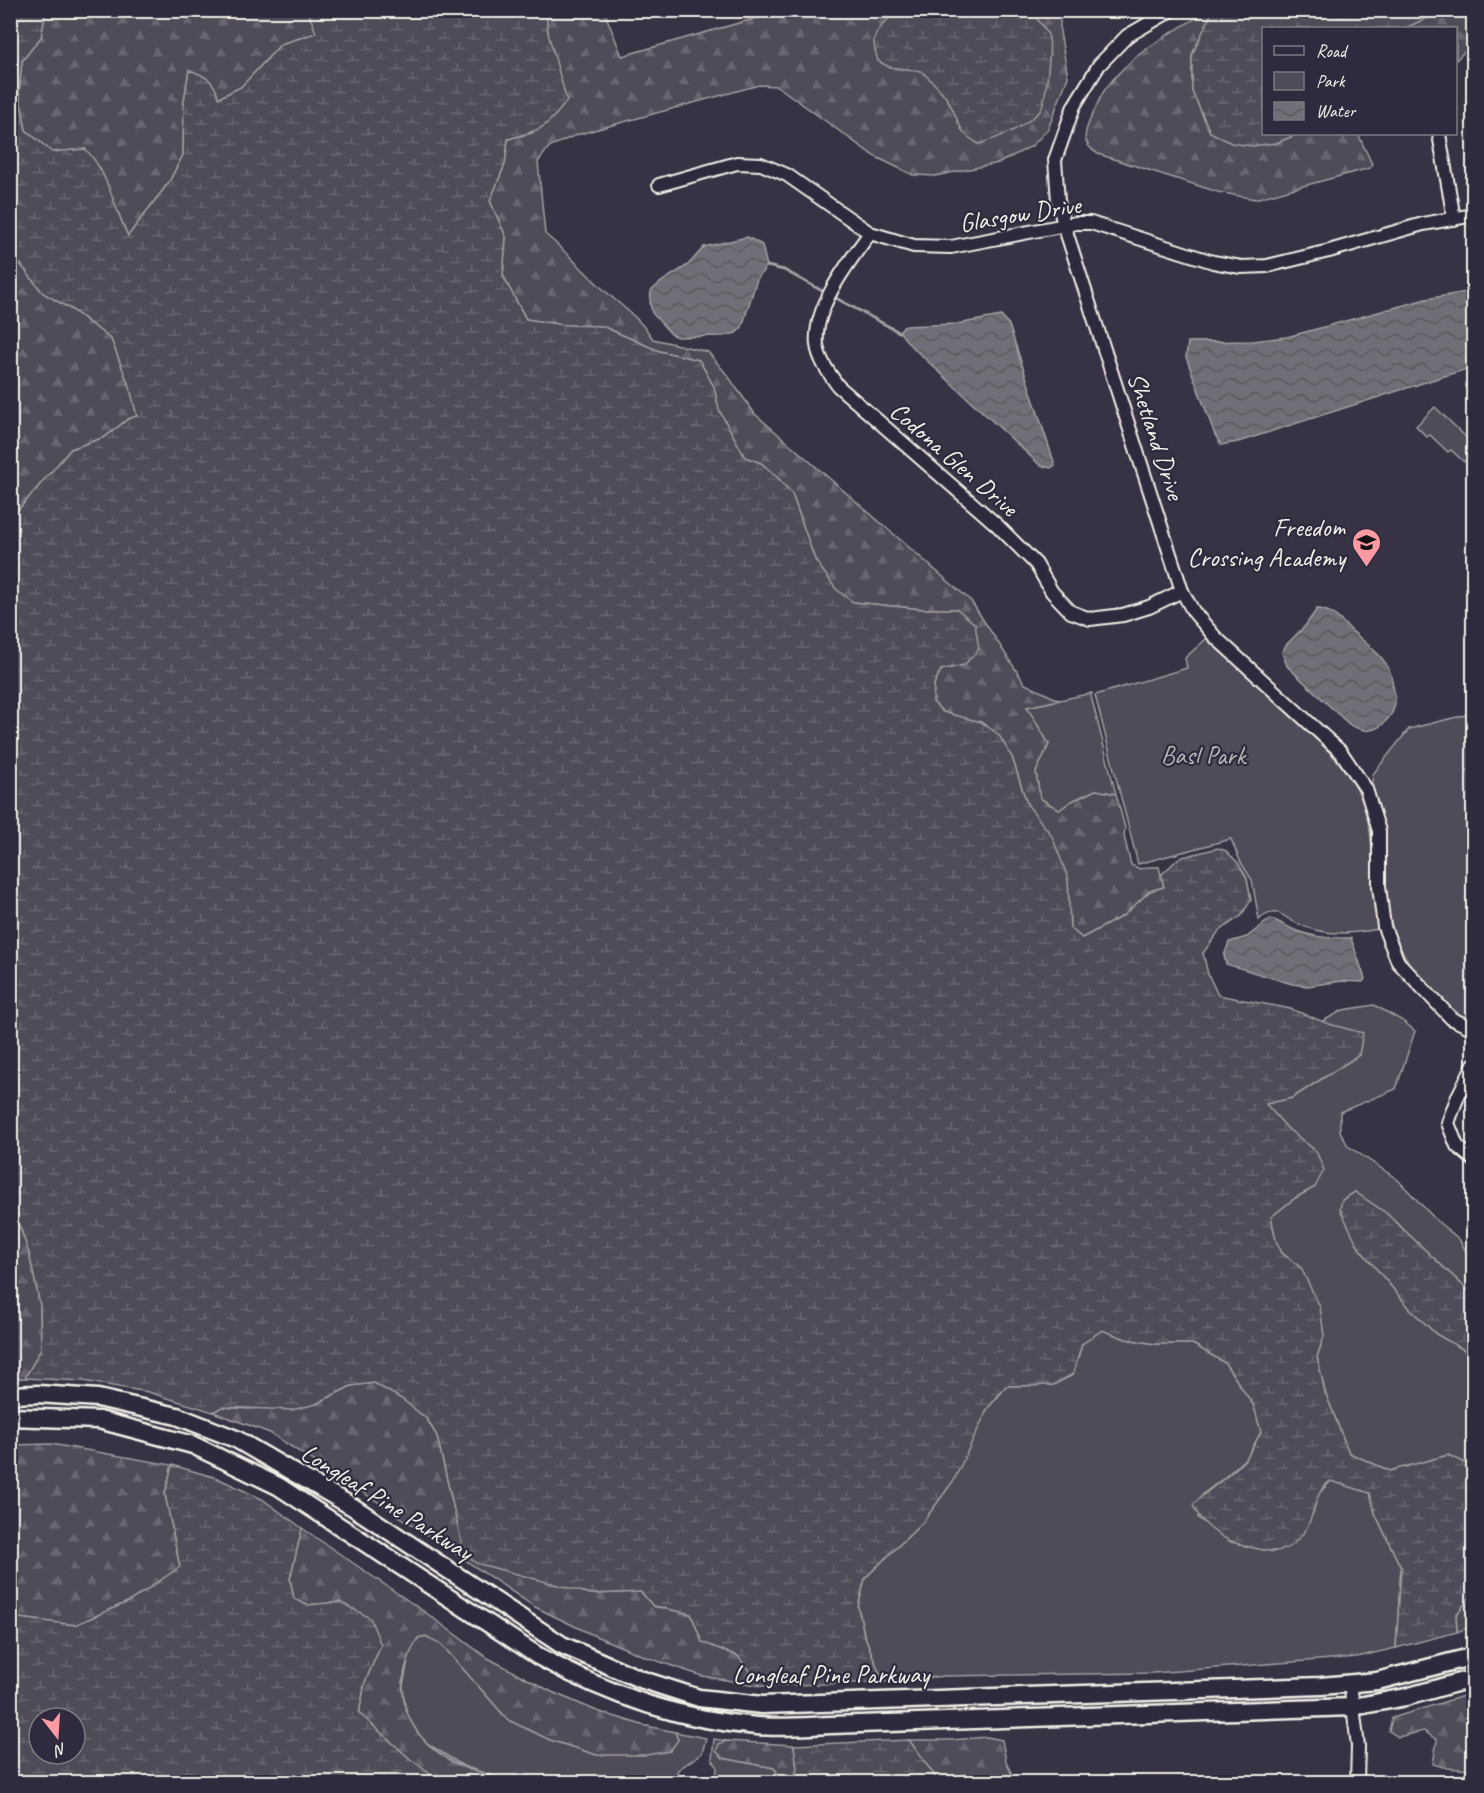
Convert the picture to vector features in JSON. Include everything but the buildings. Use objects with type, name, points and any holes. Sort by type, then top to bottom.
[{"type":"main road","name":"Longleaf Pine Parkway","points":[[10,1395],[38,1394],[98,1398],[177,1416],[236,1439],[353,1507],[562,1645],[640,1679],[699,1698],[762,1705],[1321,1686],[1377,1681],[1473,1656]]},
{"type":"main road","name":"Longleaf Pine Parkway","points":[[10,1417],[99,1419],[193,1445],[278,1486],[538,1656],[567,1672],[642,1703],[699,1718],[758,1726],[831,1725],[1353,1707],[1473,1678]]},
{"type":"main road","points":[[658,1708],[664,1687]]},
{"type":"street","name":"Shetland Drive","points":[[1172,10],[1127,36],[1099,65],[1074,106],[1055,160],[1058,201],[1064,225],[1182,591],[1192,611],[1215,637],[1341,752],[1365,789],[1379,831],[1379,886],[1384,927],[1398,962],[1452,1019],[1473,1029]]},
{"type":"street","points":[[1438,135],[1454,219]]},
{"type":"street","name":"Glasgow Drive","points":[[659,185],[737,163],[761,164],[787,176],[870,234],[914,246],[951,248],[1064,225],[1091,223],[1213,262],[1241,267],[1267,266],[1423,224],[1473,215]]},
{"type":"street","name":"Codona Glen Drive","points":[[870,234],[847,264],[819,316],[817,344],[824,366],[838,386],[997,525],[1036,564],[1052,592],[1071,612],[1090,619],[1123,615],[1149,607],[1182,591]]},
{"type":"street","points":[[1473,1064],[1448,1123],[1457,1146],[1473,1160]]},
{"type":"street","points":[[1350,1683],[1358,1746],[1357,1782]]},
{"type":"green space","points":[[11,10],[46,11],[41,37],[22,61],[19,93],[26,130],[52,152],[85,149],[105,179],[128,236],[169,182],[183,155],[184,101],[189,70],[209,80],[215,87],[219,98],[241,87],[281,44],[316,33],[308,11],[546,11],[548,33],[567,101],[542,127],[508,139],[505,164],[490,201],[506,237],[503,276],[526,319],[564,325],[602,326],[659,351],[699,360],[714,387],[719,410],[745,457],[761,463],[792,494],[815,560],[836,589],[853,602],[922,609],[957,609],[975,624],[979,649],[964,665],[941,670],[934,684],[933,702],[943,712],[981,722],[999,735],[1012,757],[1027,804],[1052,836],[1068,878],[1070,928],[1082,938],[1123,916],[1150,891],[1164,887],[1161,875],[1179,858],[1218,848],[1226,851],[1238,863],[1247,878],[1251,900],[1241,916],[1219,931],[1203,953],[1208,974],[1218,995],[1291,1009],[1329,1024],[1363,1033],[1359,1055],[1292,1098],[1266,1104],[1288,1129],[1316,1151],[1324,1170],[1315,1187],[1295,1198],[1271,1217],[1276,1241],[1282,1253],[1301,1268],[1320,1307],[1324,1336],[1317,1357],[1325,1392],[1349,1453],[1390,1471],[1448,1455],[1473,1467],[1473,1593],[1456,1615],[1457,1632],[1396,1648],[1401,1568],[1375,1513],[1370,1493],[1331,1481],[1319,1494],[1311,1519],[1300,1538],[1282,1550],[1266,1550],[1242,1545],[1219,1535],[1206,1525],[1193,1505],[1241,1464],[1261,1432],[1254,1406],[1225,1363],[1193,1344],[1155,1344],[1126,1339],[1102,1330],[1082,1344],[1073,1374],[1053,1385],[1006,1386],[988,1408],[954,1480],[923,1522],[865,1578],[858,1607],[864,1634],[883,1682],[761,1686],[738,1656],[702,1642],[691,1614],[653,1606],[641,1592],[591,1594],[476,1563],[464,1553],[437,1436],[427,1419],[402,1399],[374,1383],[351,1386],[316,1404],[292,1410],[222,1407],[213,1412],[148,1392],[83,1381],[25,1378],[41,1349],[40,1305],[29,1253],[10,1198],[11,513],[19,509],[71,449],[105,437],[128,419],[137,416],[130,388],[111,339],[71,309],[43,293],[11,252]]},
{"type":"green space","points":[[895,10],[1031,11],[1044,27],[1049,38],[1048,75],[1040,111],[1020,127],[996,138],[979,144],[971,139],[962,129],[944,95],[921,71],[889,67],[878,61],[874,43],[876,33]]},
{"type":"green space","points":[[1213,10],[1436,10],[1432,16],[1407,27],[1262,27],[1262,135],[1296,135],[1276,143],[1252,146],[1231,143],[1210,132],[1192,91],[1192,55]]},
{"type":"green space","points":[[46,11],[308,11],[317,33],[281,44],[241,87],[218,98],[189,70],[184,101],[183,155],[169,182],[128,236],[99,167],[85,149],[52,152],[26,130],[19,93],[22,61],[41,37]]},
{"type":"green space","points":[[546,11],[604,11],[622,56],[778,11],[1060,11],[1060,32],[1068,77],[1048,129],[1032,146],[999,163],[935,176],[913,175],[874,156],[777,86],[759,85],[576,135],[549,147],[538,162],[545,234],[636,318],[653,339],[708,352],[755,414],[971,601],[1025,684],[1059,700],[1027,707],[1049,744],[1036,772],[1040,798],[1059,810],[1096,790],[1116,794],[1131,865],[1140,869],[1159,867],[1164,887],[1150,891],[1123,916],[1082,938],[1070,928],[1068,878],[1027,804],[1012,757],[960,718],[943,712],[933,702],[934,684],[941,670],[964,665],[957,609],[922,609],[853,602],[835,589],[815,560],[792,494],[761,463],[745,457],[719,410],[714,387],[699,360],[659,351],[602,326],[564,325],[526,319],[503,276],[506,237],[490,201],[505,164],[508,139],[533,133],[548,33]]},
{"type":"green space","points":[[1213,11],[1192,55],[1192,91],[1210,132],[1276,143],[1296,135],[1358,135],[1372,164],[1370,168],[1255,199],[1218,192],[1098,154],[1092,150],[1085,137],[1102,93],[1129,63],[1181,27]]},
{"type":"green space","points":[[1436,11],[1473,11],[1473,43],[1457,59],[1457,27],[1407,27],[1432,16]]},
{"type":"green space","points":[[11,252],[43,293],[71,309],[111,339],[130,388],[137,416],[128,419],[105,437],[71,449],[19,509],[11,513]]},
{"type":"green space","points":[[1435,407],[1473,444],[1473,452],[1464,462],[1451,450],[1448,452],[1430,435],[1427,437],[1416,426]]},
{"type":"green space","name":"Basl Park","points":[[1207,638],[1320,743],[1354,783],[1362,799],[1370,830],[1374,901],[1379,929],[1351,933],[1327,932],[1303,926],[1279,913],[1268,914],[1259,920],[1252,880],[1240,861],[1231,839],[1138,864],[1095,695],[1187,668],[1185,658]]},
{"type":"green space","points":[[1092,693],[1116,794],[1096,790],[1072,801],[1059,811],[1040,798],[1036,772],[1049,744],[1027,707]]},
{"type":"green space","points":[[1473,713],[1473,1023],[1450,1008],[1419,980],[1396,941],[1385,899],[1371,791],[1373,774],[1409,729]]},
{"type":"green space","points":[[1374,1005],[1403,1021],[1415,1031],[1396,1089],[1340,1112],[1340,1131],[1348,1146],[1397,1179],[1437,1221],[1459,1239],[1473,1263],[1473,1295],[1386,1213],[1355,1192],[1359,1248],[1411,1310],[1436,1334],[1473,1355],[1473,1467],[1448,1455],[1390,1471],[1349,1453],[1325,1392],[1317,1357],[1324,1336],[1301,1268],[1282,1253],[1276,1241],[1271,1217],[1295,1198],[1315,1187],[1316,1151],[1288,1129],[1265,1104],[1292,1098],[1359,1055],[1329,1024],[1323,1021],[1343,1010]]},
{"type":"green space","points":[[1355,1192],[1386,1213],[1473,1295],[1473,1355],[1436,1334],[1411,1310],[1359,1248],[1340,1209],[1342,1200]]},
{"type":"green space","points":[[10,1198],[29,1253],[40,1305],[41,1349],[25,1378],[11,1379]]},
{"type":"green space","points":[[1102,1330],[1126,1339],[1155,1344],[1193,1344],[1225,1363],[1254,1406],[1261,1432],[1247,1457],[1203,1494],[1198,1518],[1231,1542],[1274,1552],[1313,1513],[1318,1494],[1331,1481],[1371,1493],[1375,1513],[1401,1568],[1396,1648],[1357,1657],[1153,1673],[945,1676],[883,1682],[864,1634],[858,1607],[865,1578],[923,1522],[988,1408],[1007,1386],[1053,1385],[1073,1375],[1082,1344]]},
{"type":"green space","points":[[374,1383],[402,1399],[427,1419],[437,1436],[464,1553],[591,1594],[641,1592],[653,1606],[691,1614],[702,1642],[738,1656],[761,1686],[702,1676],[646,1657],[535,1607],[270,1433],[213,1412],[222,1407],[249,1409],[316,1404],[351,1386]]},
{"type":"green space","points":[[51,1444],[172,1465],[165,1494],[180,1567],[130,1601],[75,1625],[11,1617],[10,1445]]},
{"type":"green space","points":[[172,1465],[217,1478],[262,1499],[302,1528],[290,1579],[294,1599],[307,1605],[340,1602],[370,1618],[381,1645],[365,1682],[359,1713],[410,1759],[441,1782],[11,1782],[11,1617],[75,1625],[130,1601],[180,1567],[165,1494]]},
{"type":"green space","points":[[302,1528],[486,1657],[552,1692],[597,1711],[642,1725],[675,1732],[678,1740],[670,1751],[646,1755],[597,1755],[550,1740],[508,1720],[442,1645],[426,1636],[418,1638],[408,1658],[404,1678],[403,1696],[416,1729],[428,1744],[463,1767],[512,1782],[441,1782],[410,1759],[359,1713],[365,1682],[381,1645],[340,1602],[307,1605],[294,1600],[290,1579]]},
{"type":"green space","points":[[1473,1593],[1473,1626],[1457,1632],[1456,1615]]},
{"type":"green space","points":[[426,1636],[442,1645],[508,1720],[551,1740],[597,1755],[678,1740],[675,1732],[706,1738],[702,1753],[678,1770],[672,1782],[512,1782],[463,1766],[422,1740],[405,1712],[403,1685],[410,1651],[418,1638]]},
{"type":"green space","points":[[1473,1693],[1473,1770],[1447,1768],[1433,1764],[1437,1740],[1424,1731],[1398,1737],[1389,1731],[1392,1718]]},
{"type":"green space","points":[[987,1737],[1002,1740],[1006,1761],[1015,1782],[939,1782],[909,1740],[951,1740]]},
{"type":"green space","points":[[714,1739],[727,1741],[719,1744],[723,1758],[774,1768],[780,1776],[775,1782],[716,1782],[717,1766],[712,1759]]},
{"type":"green space","points":[[909,1740],[939,1782],[793,1782],[797,1769],[794,1745]]},
{"type":"green space","points":[[727,1741],[794,1745],[797,1769],[793,1782],[775,1782],[780,1776],[774,1768],[723,1758],[716,1751],[719,1744]]},
{"type":"water","points":[[747,237],[762,245],[767,266],[757,279],[742,327],[736,333],[723,336],[677,337],[671,334],[652,313],[651,291],[688,265],[704,247]]},
{"type":"water","points":[[1473,291],[1473,367],[1238,442],[1221,445],[1215,435],[1186,357],[1188,342],[1253,341],[1287,337],[1426,299]]},
{"type":"water","points":[[1001,316],[1009,325],[1055,465],[1051,468],[1041,466],[909,344],[899,331],[904,326],[956,324]]},
{"type":"water","points":[[1317,609],[1327,611],[1336,617],[1374,650],[1387,666],[1392,677],[1394,706],[1388,719],[1375,729],[1363,730],[1350,725],[1287,666],[1282,652]]},
{"type":"water","points":[[1270,919],[1311,935],[1351,938],[1365,979],[1363,982],[1343,981],[1307,986],[1292,984],[1226,964],[1224,956],[1229,942],[1247,937]]},
{"type":"waterway","points":[[767,266],[784,270],[826,293]]},
{"type":"waterway","points":[[832,296],[899,332]]},
{"type":"place","name":"Freedom Crossing Academy","points":[[1366,568]]}]
